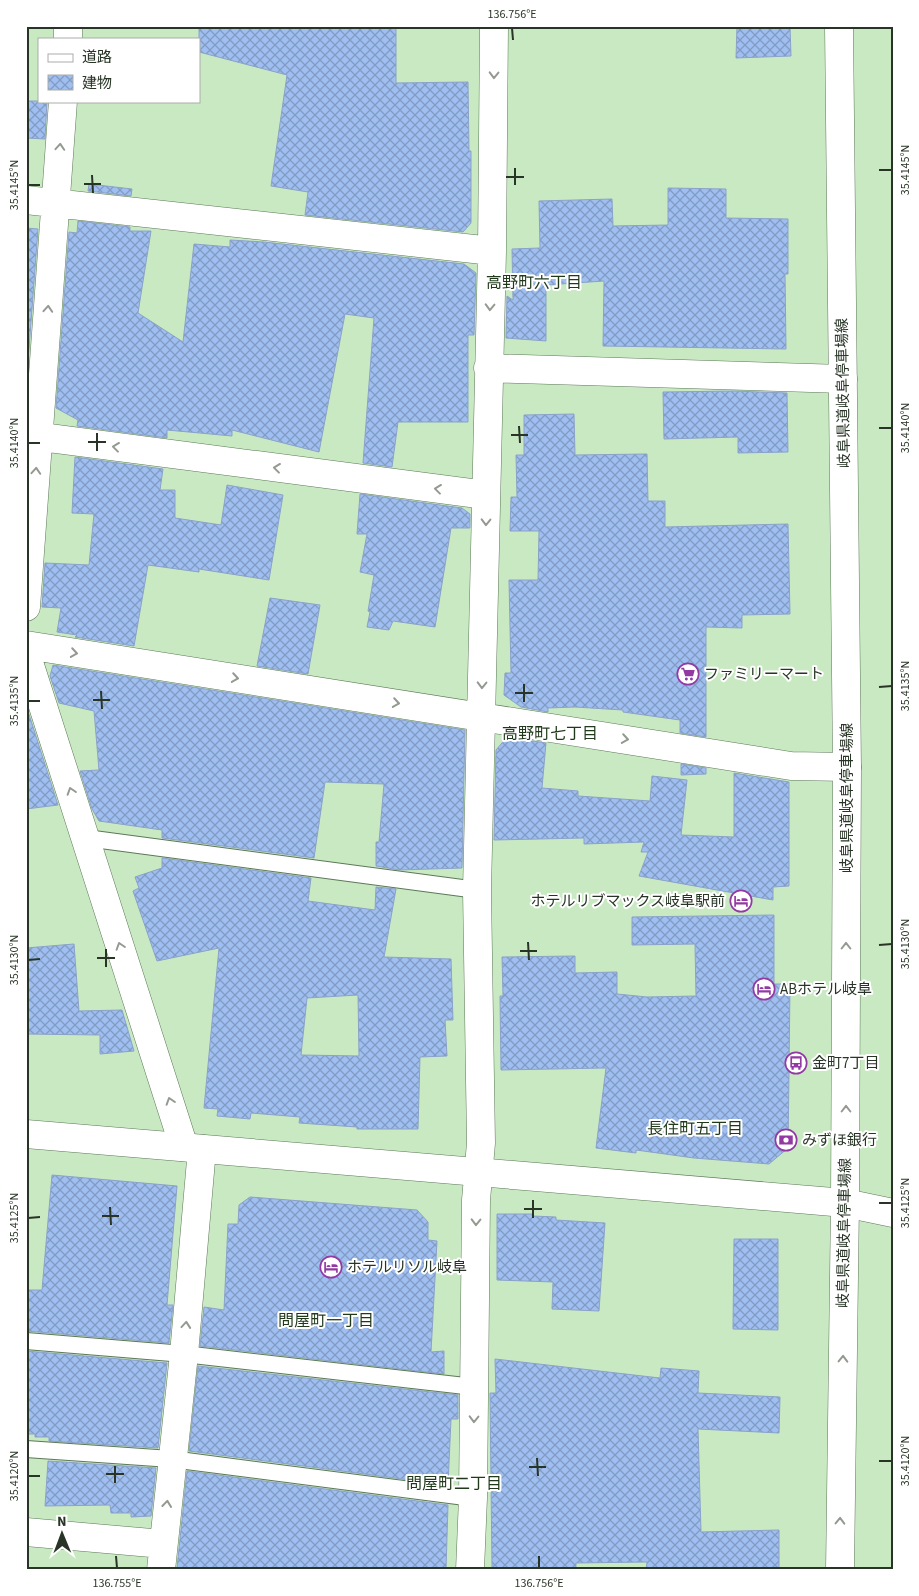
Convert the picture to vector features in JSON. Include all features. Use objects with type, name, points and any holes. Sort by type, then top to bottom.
[{"type":"street","points":[[470,1570],[473,1498],[476,1200],[481,1143],[477,890],[492,252],[494,26]]},
{"type":"street","name":"岐阜県道岐阜停車場線","points":[[839,26],[847,767],[845,1203],[840,1570]]},
{"type":"street","points":[[26,607],[32,436],[56,203],[63,102]]},
{"type":"street","points":[[26,200],[492,252]]},
{"type":"street","points":[[488,368],[843,379]]},
{"type":"street","points":[[32,436],[486,495]]},
{"type":"street","points":[[26,645],[791,766],[847,767]]},
{"type":"street","points":[[26,653],[86,838],[193,1148],[184,1354],[171,1459],[162,1557],[26,1532]]},
{"type":"street","points":[[26,1134],[845,1203],[893,1213]]},
{"type":"lane","points":[[86,838],[477,890]]},
{"type":"lane","points":[[26,1341],[184,1354],[474,1387]]},
{"type":"lane","points":[[26,1449],[171,1459],[473,1498]]},
{"type":"building","points":[[199,26],[396,26],[396,83],[468,82],[469,151],[471,151],[471,223],[463,232],[305,215],[308,192],[271,186],[287,75],[200,52]]},
{"type":"building","points":[[737,26],[790,26],[791,56],[736,58]]},
{"type":"building","points":[[26,101],[47,102],[45,139],[26,138]]},
{"type":"building","points":[[89,184],[132,189],[131,196],[88,191]]},
{"type":"building","points":[[668,188],[726,189],[726,218],[788,219],[788,274],[785,274],[786,349],[603,346],[604,281],[546,285],[546,341],[506,338],[507,296],[513,300],[512,249],[540,248],[539,201],[612,199],[613,226],[668,225]]},
{"type":"building","points":[[78,221],[130,227],[130,231],[151,231],[138,313],[183,342],[194,244],[230,247],[230,240],[264,242],[464,264],[476,273],[474,335],[468,335],[468,422],[398,422],[392,467],[363,463],[374,318],[345,314],[319,452],[232,430],[232,436],[167,430],[167,438],[77,426],[78,420],[56,408],[69,232],[77,233]]},
{"type":"building","points":[[26,228],[38,229],[26,389]]},
{"type":"building","points":[[734,391],[787,393],[788,452],[738,453],[738,437],[664,439],[663,392]]},
{"type":"building","points":[[574,414],[575,455],[647,454],[648,501],[665,501],[665,527],[788,524],[790,614],[742,615],[742,628],[706,627],[706,737],[680,733],[680,720],[623,712],[623,710],[575,707],[548,708],[548,712],[521,707],[504,695],[505,673],[511,673],[509,580],[538,580],[539,531],[510,531],[511,497],[517,497],[516,455],[524,455],[524,415]]},
{"type":"building","points":[[75,457],[163,469],[160,490],[175,490],[175,518],[221,525],[227,485],[283,495],[269,580],[199,569],[199,572],[148,565],[134,646],[75,637],[77,635],[57,632],[61,608],[42,607],[45,563],[89,565],[94,514],[72,513]]},
{"type":"building","points":[[360,494],[462,508],[470,514],[470,528],[451,528],[435,627],[393,621],[389,630],[367,627],[374,575],[360,572],[367,534],[357,534]]},
{"type":"building","points":[[270,598],[320,605],[308,674],[257,666]]},
{"type":"building","points":[[53,665],[465,730],[462,868],[399,870],[376,866],[376,842],[379,842],[384,784],[325,782],[314,858],[162,838],[162,830],[99,821],[92,809],[80,771],[99,770],[94,711],[59,703],[50,676]]},
{"type":"building","points":[[26,705],[58,805],[26,809]]},
{"type":"building","points":[[507,737],[546,743],[542,788],[578,791],[578,796],[650,801],[652,776],[687,780],[681,835],[734,837],[734,773],[789,782],[789,886],[773,887],[773,900],[639,876],[648,852],[641,852],[644,842],[584,844],[584,838],[494,840],[496,750]]},
{"type":"building","points":[[681,764],[706,768],[706,774],[681,775]]},
{"type":"building","points":[[162,858],[311,878],[308,901],[375,910],[376,887],[396,889],[384,957],[451,959],[453,1020],[445,1020],[447,1056],[420,1057],[418,1129],[357,1129],[357,1127],[299,1123],[300,1117],[251,1113],[250,1119],[217,1116],[218,1109],[204,1108],[219,948],[157,961],[133,891],[139,888],[135,877],[162,868]],"holes":[[[358,995],[359,1056],[301,1055],[307,998]]]},
{"type":"building","points":[[774,915],[774,984],[790,984],[788,1148],[769,1164],[694,1158],[636,1150],[636,1153],[596,1148],[606,1068],[501,1070],[500,996],[503,996],[502,957],[575,956],[575,973],[617,972],[617,994],[647,997],[696,996],[695,944],[632,945],[632,917]]},
{"type":"building","points":[[74,944],[79,1011],[122,1010],[134,1051],[100,1054],[100,1035],[26,1034],[26,948]]},
{"type":"building","points":[[52,1175],[177,1186],[167,1305],[173,1305],[169,1343],[26,1331],[26,1290],[42,1290]]},
{"type":"building","name":"ホテルリソル岐阜","points":[[250,1197],[417,1210],[428,1222],[428,1240],[437,1241],[431,1352],[444,1351],[444,1374],[200,1346],[204,1307],[224,1310],[228,1224],[238,1224],[239,1205]]},
{"type":"building","points":[[497,1214],[532,1214],[532,1216],[556,1217],[556,1220],[605,1223],[599,1311],[552,1309],[553,1282],[497,1280]]},
{"type":"building","points":[[734,1239],[778,1239],[778,1330],[733,1329]]},
{"type":"building","points":[[26,1351],[167,1363],[158,1448],[49,1441],[49,1437],[35,1437],[35,1434],[26,1434]]},
{"type":"building","points":[[495,1359],[660,1378],[661,1368],[699,1371],[698,1393],[780,1397],[779,1433],[698,1429],[701,1532],[779,1530],[779,1570],[646,1570],[647,1562],[576,1563],[576,1568],[492,1569],[490,1393],[496,1393]]},
{"type":"building","points":[[198,1366],[458,1395],[458,1419],[451,1419],[448,1485],[189,1451]]},
{"type":"building","points":[[48,1461],[156,1468],[151,1516],[131,1517],[131,1513],[111,1513],[110,1505],[45,1506]]},
{"type":"building","points":[[187,1471],[448,1505],[446,1570],[196,1570],[177,1568]]},
{"type":"place","name":"ファミリーマート","points":[[688,674]]},
{"type":"place","name":"ホテルリブマックス岐阜駅前","points":[[741,901]]},
{"type":"place","name":"ABホテル岐阜","points":[[764,989]]},
{"type":"place","name":"金町7丁目","points":[[796,1063]]},
{"type":"place","name":"みずほ銀行","points":[[786,1140]]},
{"type":"place","name":"ホテルリソル岐阜","points":[[331,1267]]},
{"type":"district","name":"高野町六丁目","points":[[534,282]]},
{"type":"district","name":"高野町七丁目","points":[[550,733]]},
{"type":"district","name":"長住町五丁目","points":[[695,1128]]},
{"type":"district","name":"問屋町一丁目","points":[[326,1320]]},
{"type":"district","name":"問屋町二丁目","points":[[454,1483]]}]
